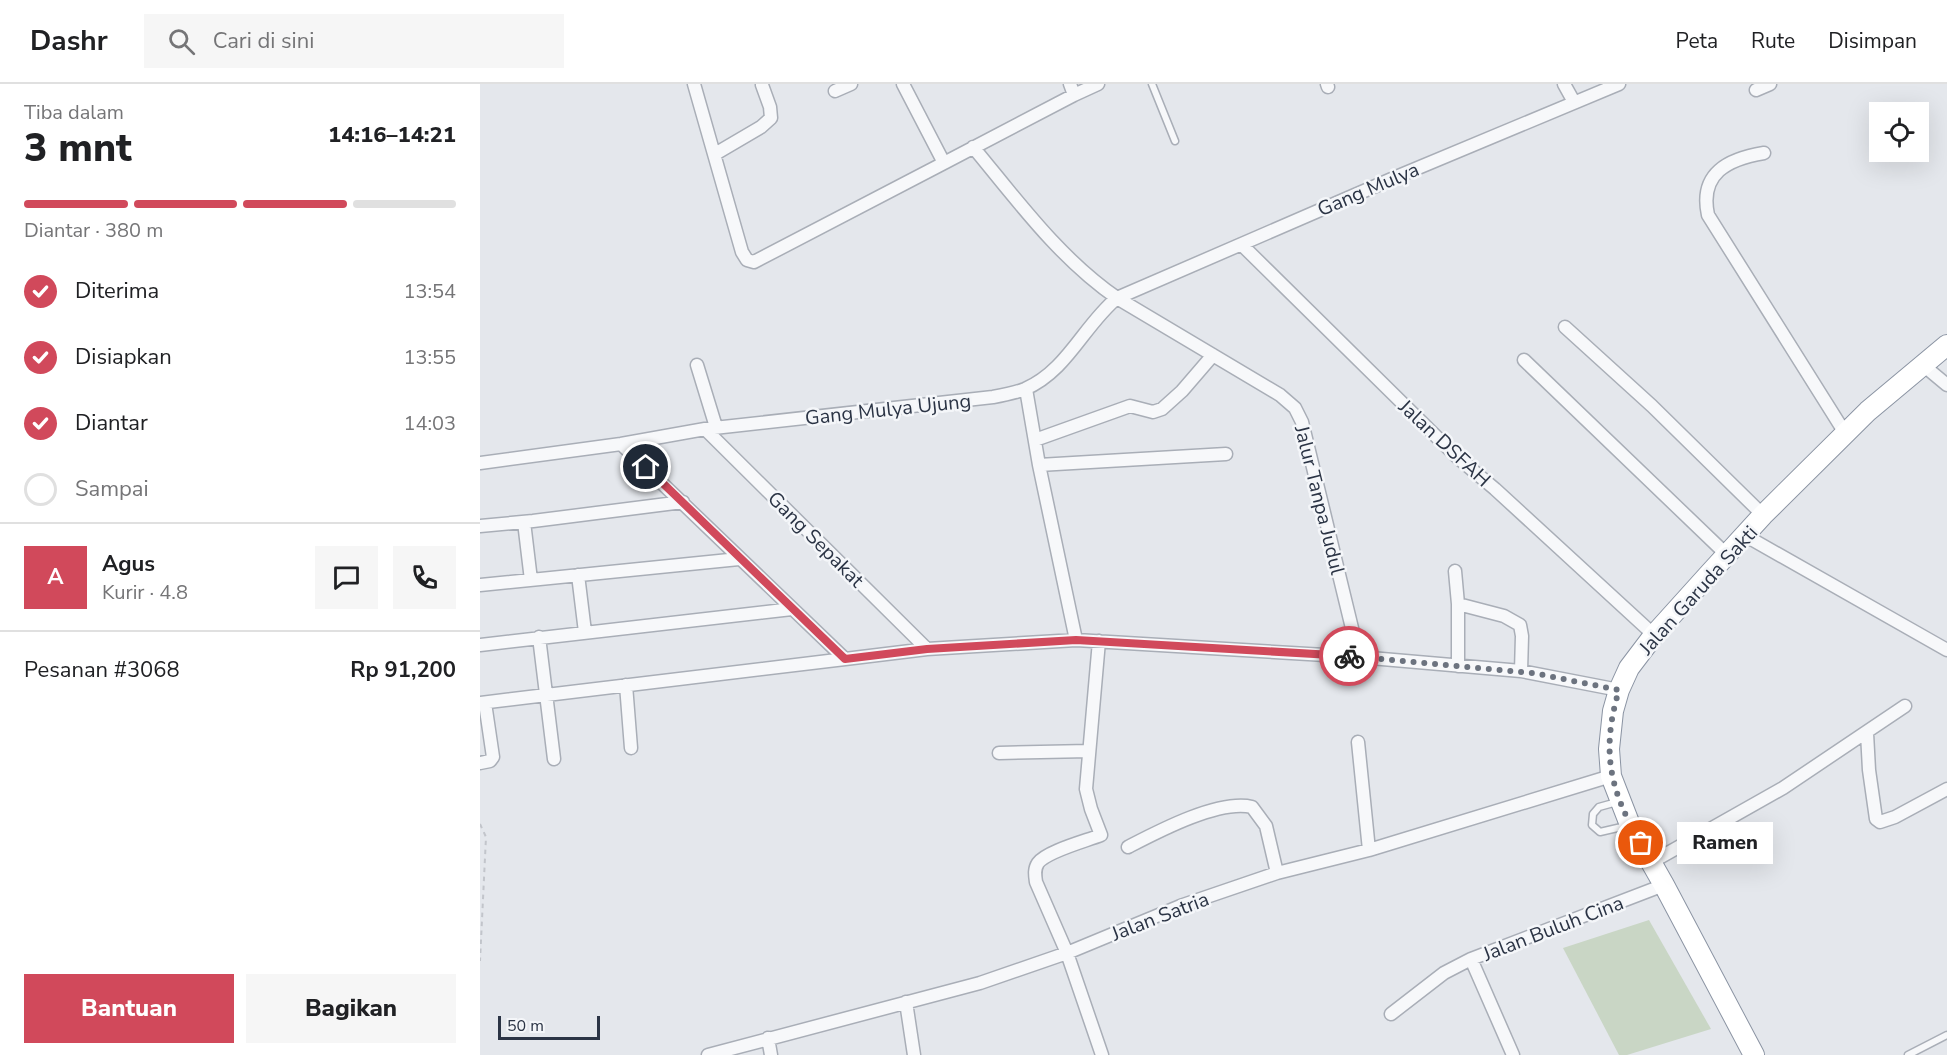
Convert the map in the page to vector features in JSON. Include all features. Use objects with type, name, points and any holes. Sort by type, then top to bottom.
[{"type":"highway","name":"Jalan Garuda Sakti","points":[[1754,1055],[1652,862],[1630,825],[1620,801],[1611,776],[1609,749],[1610,730],[1619,690],[1629,668],[1654,635],[1763,515],[1845,433],[1947,345]]},
{"type":"street","points":[[694,84],[742,252],[747,260],[754,262],[944,163],[1072,89],[1098,84]]},
{"type":"street","points":[[835,91],[851,84]]},
{"type":"street","points":[[903,84],[944,163]]},
{"type":"street","points":[[1564,84],[1574,102]]},
{"type":"street","name":"Gang Mulya","points":[[1117,298],[1619,84]]},
{"type":"street","points":[[1756,90],[1770,84]]},
{"type":"street","points":[[715,153],[761,127],[771,118],[770,107],[762,85]]},
{"type":"street","name":"Jalur Tanpa Judul","points":[[973,147],[1065,255],[1093,281],[1117,298],[1286,399],[1295,408],[1299,415],[1359,657]]},
{"type":"street","points":[[1764,153],[1743,156],[1731,161],[1712,178],[1706,190],[1705,202],[1708,215],[1845,433]]},
{"type":"street","name":"Jalan DSFAH","points":[[1242,245],[1457,457],[1654,635]]},
{"type":"street","name":"Gang Mulya Ujung","points":[[621,444],[711,428],[993,397],[1026,389],[1060,364],[1090,326],[1117,298]]},
{"type":"street","points":[[1565,327],[1652,406],[1763,515]]},
{"type":"street","points":[[1035,440],[1130,406],[1153,412],[1162,409],[1182,391],[1213,355]]},
{"type":"street","points":[[1524,360],[1727,555]]},
{"type":"street","points":[[697,365],[711,428]]},
{"type":"street","points":[[1923,365],[1947,385]]},
{"type":"street","points":[[1026,389],[1039,465],[1076,640]]},
{"type":"street","name":"Gang Sepakat","points":[[711,428],[927,649]]},
{"type":"street","points":[[480,463],[621,444],[845,659]]},
{"type":"street","points":[[1039,465],[1226,454]]},
{"type":"street","points":[[480,526],[683,502]]},
{"type":"street","points":[[524,522],[531,580]]},
{"type":"street","points":[[1746,536],[1947,650]]},
{"type":"street","points":[[480,585],[739,559]]},
{"type":"street","points":[[1455,571],[1458,604],[1458,666]]},
{"type":"street","points":[[578,575],[585,632]]},
{"type":"street","points":[[1458,604],[1504,616],[1518,623],[1522,636],[1521,671]]},
{"type":"street","points":[[480,645],[792,609]]},
{"type":"street","points":[[538,638],[554,759]]},
{"type":"street","points":[[480,764],[490,761],[493,753],[482,703],[927,649],[1076,640],[1098,641],[1359,657],[1521,671],[1619,690]]},
{"type":"street","points":[[1098,641],[1086,789],[1101,835],[1049,855],[1039,862],[1035,872],[1036,882],[1067,953],[1102,1055]]},
{"type":"street","points":[[626,686],[631,748]]},
{"type":"street","points":[[1652,862],[1783,788],[1867,734],[1905,706]]},
{"type":"street","points":[[1867,734],[1874,812],[1876,819],[1880,822],[1947,789]]},
{"type":"street","points":[[1358,742],[1369,850]]},
{"type":"street","points":[[999,753],[1089,751]]},
{"type":"street","name":"Jalan Satria","points":[[708,1055],[980,983],[1067,953],[1183,905],[1277,873],[1369,850],[1611,776]]},
{"type":"street","points":[[1128,847],[1204,813],[1241,804],[1252,807],[1266,826],[1277,873]]},
{"type":"street","name":"Jalan Buluh Cina","points":[[1513,1055],[1472,959],[1664,885]]},
{"type":"street","points":[[1391,1014],[1444,973],[1472,959]]},
{"type":"street","points":[[906,1002],[914,1055]]},
{"type":"street","points":[[768,1038],[771,1055]]},
{"type":"lane","points":[[1152,84],[1175,141]]},
{"type":"lane","points":[[1620,801],[1599,807],[1593,814],[1593,825],[1600,832],[1608,832],[1630,825]]},
{"type":"lane","points":[[1908,1055],[1947,1035]]},
{"type":"path","points":[[480,824],[486,837],[480,961]]},
{"type":"green space","points":[[1649,920],[1711,1029],[1627,1055],[1619,1055],[1563,948]]},
{"type":"way so far","points":[[1349,656],[1544,674],[1619,690],[1610,730],[1611,776],[1630,825],[1641,843]]},
{"type":"place","name":"Ramen","points":[[1641,843]]},
{"type":"route","points":[[646,467],[845,659],[927,649],[1076,640],[1349,656]]}]
